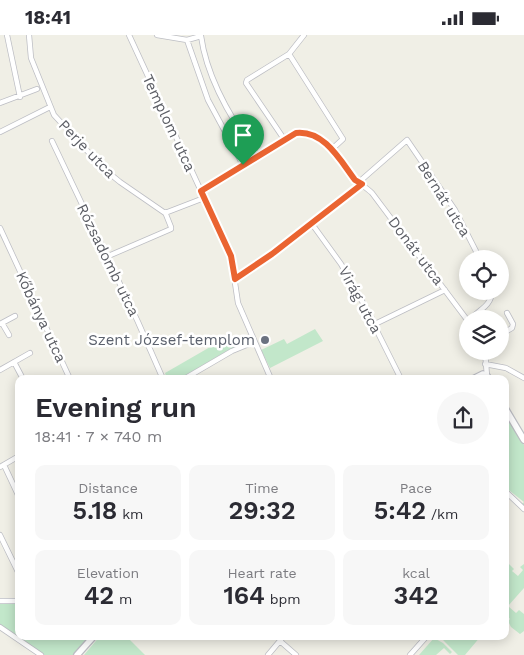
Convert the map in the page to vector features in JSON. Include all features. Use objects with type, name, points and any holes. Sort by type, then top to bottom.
[{"type":"street","points":[[7,35],[20,97]]},
{"type":"street","name":"Perje utca","points":[[29,35],[31,58],[54,115],[104,169],[146,201],[164,212]]},
{"type":"street","name":"Templom utca","points":[[129,35],[231,256],[238,303],[269,375]]},
{"type":"street","points":[[157,35],[187,40],[201,36],[205,57],[216,85],[238,128],[258,155]]},
{"type":"street","points":[[284,139],[246,83],[247,80],[290,54],[304,35]]},
{"type":"street","points":[[187,40],[208,101],[243,165]]},
{"type":"street","points":[[290,54],[343,139],[331,150]]},
{"type":"street","points":[[0,103],[37,89]]},
{"type":"street","points":[[0,132],[50,107]]},
{"type":"street","name":"Donát utca","points":[[201,191],[296,133],[307,133],[317,137],[359,182],[372,193],[460,310]]},
{"type":"street","name":"Bernát utca","points":[[359,182],[407,140],[455,211],[475,250]]},
{"type":"street","name":"Rózsadomb utca","points":[[52,141],[161,375]]},
{"type":"street","points":[[235,279],[312,224],[359,182]]},
{"type":"street","points":[[106,257],[171,229],[164,212],[204,198]]},
{"type":"street","name":"Virág utca","points":[[312,224],[341,265],[375,324],[400,375]]},
{"type":"street","name":"Kőbánya utca","points":[[0,228],[68,375]]},
{"type":"street","points":[[375,324],[445,290]]},
{"type":"street","points":[[481,310],[490,300]]},
{"type":"street","points":[[9,335],[1,324],[15,316]]},
{"type":"street","points":[[509,317],[513,325],[509,330]]},
{"type":"street","points":[[191,375],[232,351],[254,342]]},
{"type":"street","points":[[0,370],[30,353]]},
{"type":"street","points":[[482,375],[485,360]]},
{"type":"street","points":[[14,362],[21,375]]},
{"type":"street","points":[[485,364],[506,368],[524,378]]},
{"type":"street","points":[[509,415],[524,439]]},
{"type":"street","points":[[15,458],[2,466],[15,490]]},
{"type":"street","points":[[509,495],[524,509]]},
{"type":"street","points":[[0,535],[15,566]]},
{"type":"street","points":[[0,601],[15,601]]},
{"type":"street","points":[[0,627],[15,638]]},
{"type":"street","points":[[19,640],[40,655]]},
{"type":"street","points":[[78,655],[91,640]]},
{"type":"street","points":[[410,655],[423,640]]},
{"type":"street","points":[[268,655],[280,641],[296,655]]},
{"type":"green space","points":[[315,329],[323,341],[270,368],[261,350],[284,339],[287,344]]},
{"type":"green space","points":[[224,339],[227,345],[240,339],[243,344],[186,375],[166,375],[165,373]]},
{"type":"green space","points":[[509,421],[524,445],[524,502],[509,490]]},
{"type":"green space","points":[[509,564],[514,569],[512,571],[518,576],[523,570],[520,567],[524,564],[524,588],[509,605]]},
{"type":"green space","points":[[0,601],[15,601],[15,637],[0,627]]},
{"type":"green space","points":[[509,607],[516,613],[519,610],[524,614],[524,631],[520,634],[511,627]]},
{"type":"green space","points":[[19,640],[87,640],[77,655],[41,655]]},
{"type":"green space","points":[[97,640],[130,640],[145,655],[84,655]]},
{"type":"green space","points":[[432,640],[443,643],[452,652],[450,654],[444,648],[436,655],[419,655]]},
{"type":"green space","points":[[443,640],[478,640],[465,655],[458,655]]},
{"type":"place","name":"Szent József-templom","points":[[265,340]]},
{"type":"route","points":[[307,133],[322,140],[355,180],[362,184],[272,254],[235,279],[231,256],[201,191],[243,165],[290,135],[307,133]]}]
